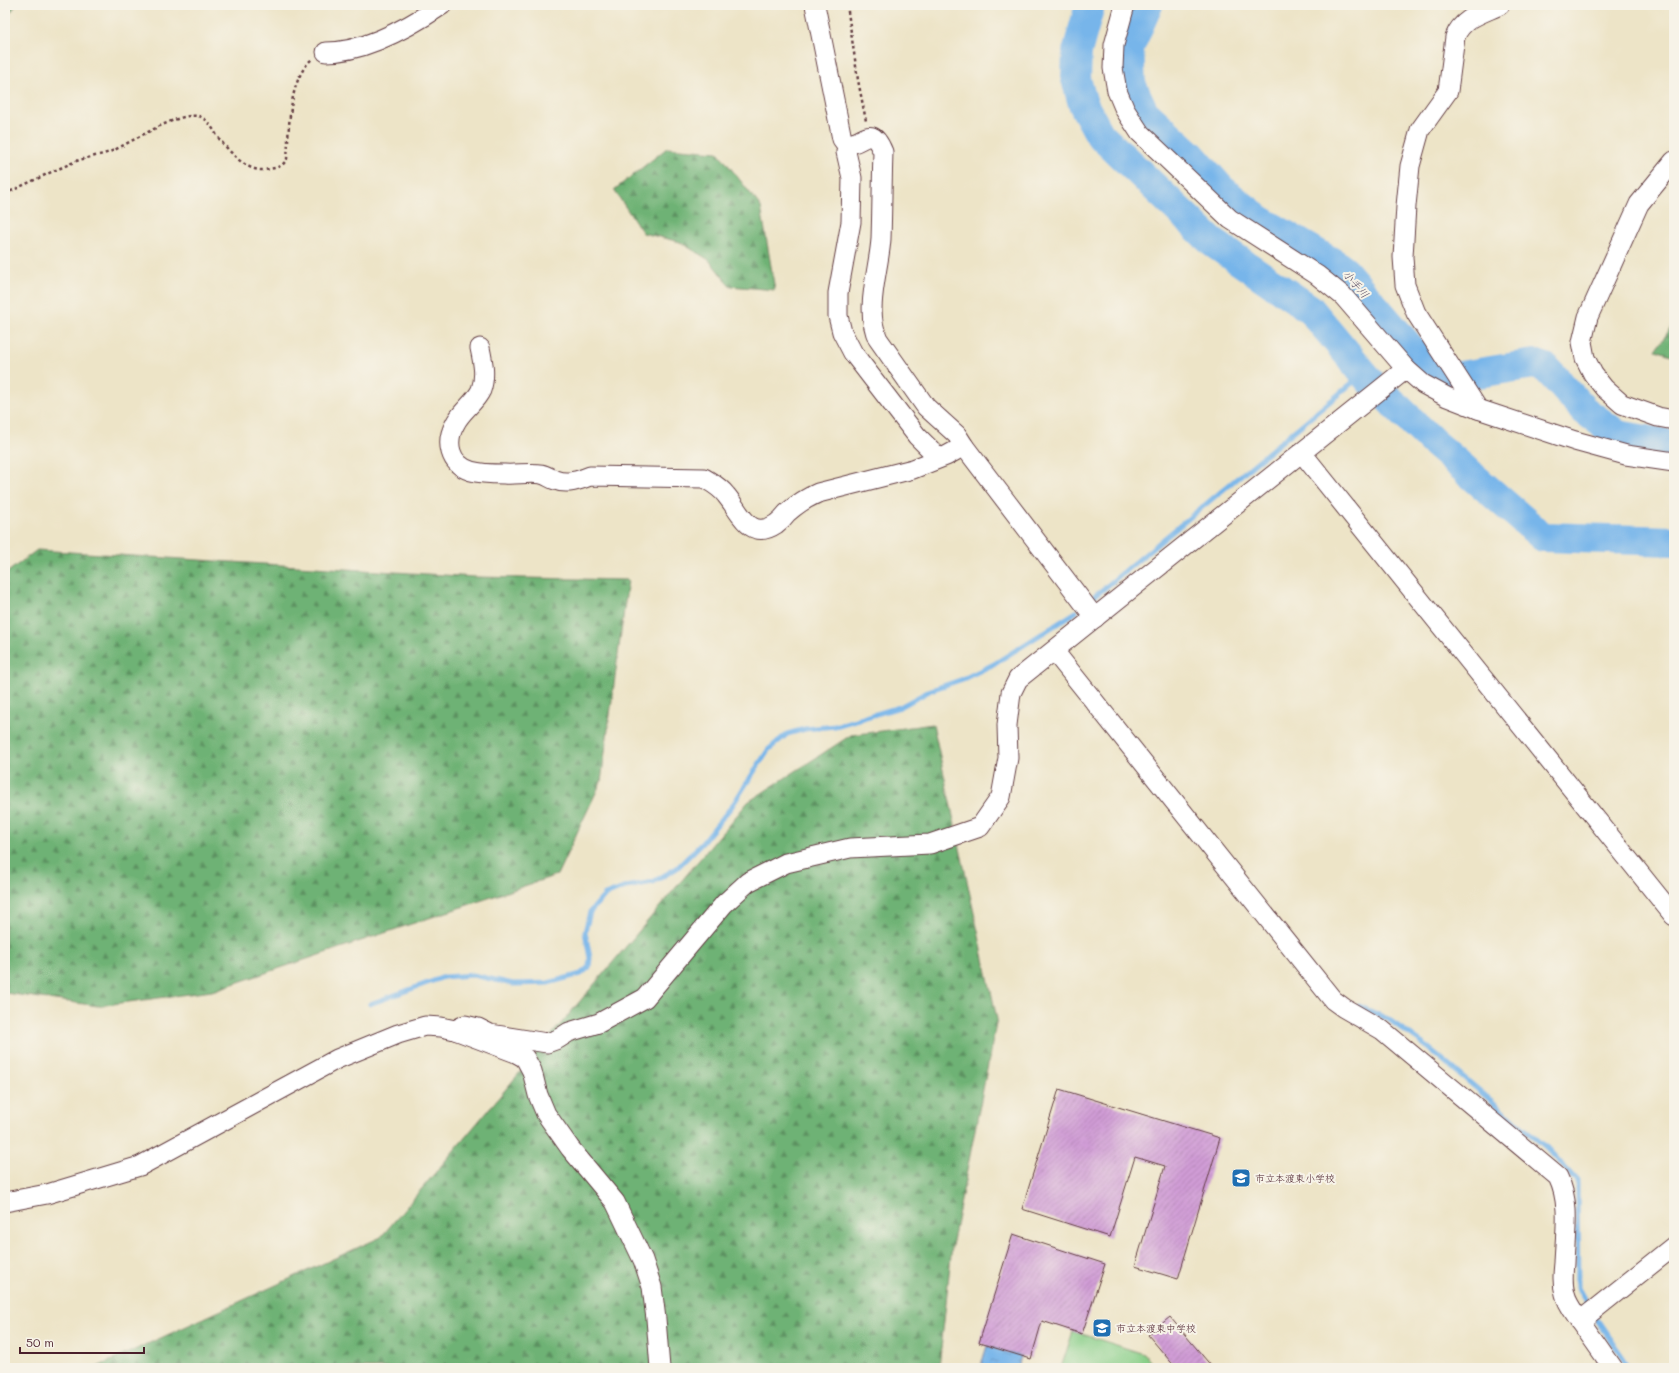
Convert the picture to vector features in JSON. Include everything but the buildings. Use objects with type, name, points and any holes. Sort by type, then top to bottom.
[{"type":"street","points":[[326,52],[356,49],[423,19],[442,5]]},
{"type":"street","points":[[815,5],[842,139],[849,144],[853,144],[866,136],[871,136],[880,145],[883,152],[881,240],[872,315],[873,329],[878,339],[926,408],[957,435],[1095,618]]},
{"type":"street","points":[[1125,5],[1114,45],[1113,68],[1117,91],[1125,110],[1140,133],[1230,219],[1318,275],[1343,296],[1406,369],[1423,384],[1447,397],[1478,409],[1574,441],[1626,455],[1674,462]]},
{"type":"street","points":[[1478,409],[1416,313],[1405,285],[1403,257],[1410,166],[1420,130],[1448,91],[1455,37],[1458,29],[1466,21],[1500,5]]},
{"type":"street","points":[[849,144],[846,152],[852,178],[851,222],[838,293],[838,316],[842,332],[853,353],[917,436],[939,458]]},
{"type":"street","points":[[1674,161],[1639,204],[1588,316],[1582,342],[1585,358],[1593,374],[1604,388],[1622,404],[1658,417],[1674,420]]},
{"type":"street","points":[[480,348],[485,370],[481,390],[471,405],[455,423],[449,438],[449,446],[454,459],[463,467],[471,471],[511,475],[542,474],[557,481],[574,482],[590,476],[704,478],[726,494],[748,525],[757,529],[766,529],[777,524],[805,499],[818,493],[913,469],[964,446]]},
{"type":"street","points":[[455,1030],[465,1025],[478,1028],[490,1034],[547,1043],[558,1039],[569,1032],[599,1023],[645,998],[724,904],[748,882],[786,863],[850,848],[930,844],[980,827],[1001,797],[1008,758],[1007,725],[1011,693],[1018,679],[1406,369]]},
{"type":"street","points":[[1302,453],[1674,916]]},
{"type":"street","points":[[1054,651],[1333,1000],[1382,1030],[1558,1177],[1564,1190],[1567,1204],[1563,1280],[1565,1294],[1570,1306],[1587,1315],[1613,1368]]},
{"type":"street","points":[[5,1202],[47,1194],[140,1166],[337,1059],[398,1034],[425,1026],[455,1030],[516,1053],[525,1058],[532,1071],[538,1095],[546,1114],[570,1148],[615,1202],[643,1260],[652,1287],[660,1368]]},
{"type":"street","points":[[1587,1315],[1674,1246]]},
{"type":"path","points":[[847,5],[858,80],[871,136]]},
{"type":"path","points":[[5,194],[76,162],[111,152],[150,131],[182,118],[192,116],[200,116],[208,122],[221,140],[239,160],[248,166],[256,170],[267,170],[284,164],[287,159],[296,84],[301,73],[309,62],[317,54],[326,52]]},
{"type":"green space","points":[[5,5],[16,5],[5,20]]},
{"type":"green space","points":[[667,148],[718,152],[761,207],[775,290],[730,286],[709,260],[680,242],[643,233],[614,190]]},
{"type":"green space","points":[[1674,323],[1674,356],[1656,350]]},
{"type":"green space","points":[[37,550],[476,577],[628,580],[601,782],[557,875],[212,991],[98,1006],[5,993],[5,574]]},
{"type":"green space","points":[[933,724],[997,1019],[952,1246],[939,1368],[95,1368],[381,1237],[748,802],[851,735]]},
{"type":"green space","points":[[1073,1331],[1144,1354],[1156,1368],[1061,1368]]},
{"type":"water","points":[[987,1346],[1021,1356],[1018,1368],[980,1368]]},
{"type":"waterway","points":[[1090,5],[1077,52],[1076,79],[1083,104],[1100,135],[1212,242],[1310,309],[1370,381]]},
{"type":"waterway","name":"小手川","points":[[1148,5],[1129,48],[1131,84],[1144,112],[1191,155],[1221,189],[1260,220],[1342,268],[1429,370],[1448,378],[1534,364],[1546,368],[1584,410],[1618,435],[1674,445]]},
{"type":"waterway","points":[[1090,600],[1363,374]]},
{"type":"waterway","points":[[1390,400],[1432,441],[1543,537],[1674,541]]},
{"type":"waterway","points":[[370,1004],[444,977],[473,975],[513,984],[548,983],[581,974],[589,967],[590,958],[585,932],[590,912],[605,895],[626,887],[653,882],[677,868],[702,843],[732,806],[768,750],[787,734],[805,729],[835,726],[900,707],[931,690],[963,679],[994,664],[1076,612]]},
{"type":"waterway","points":[[1359,1006],[1388,1019],[1430,1049],[1546,1147],[1577,1181],[1578,1288],[1590,1309]]},
{"type":"waterway","points":[[1594,1315],[1630,1368]]},
{"type":"place","name":"市立本渡東小学校","points":[[1241,1178]]},
{"type":"place","name":"市立本渡東中学校","points":[[1102,1328]]}]
